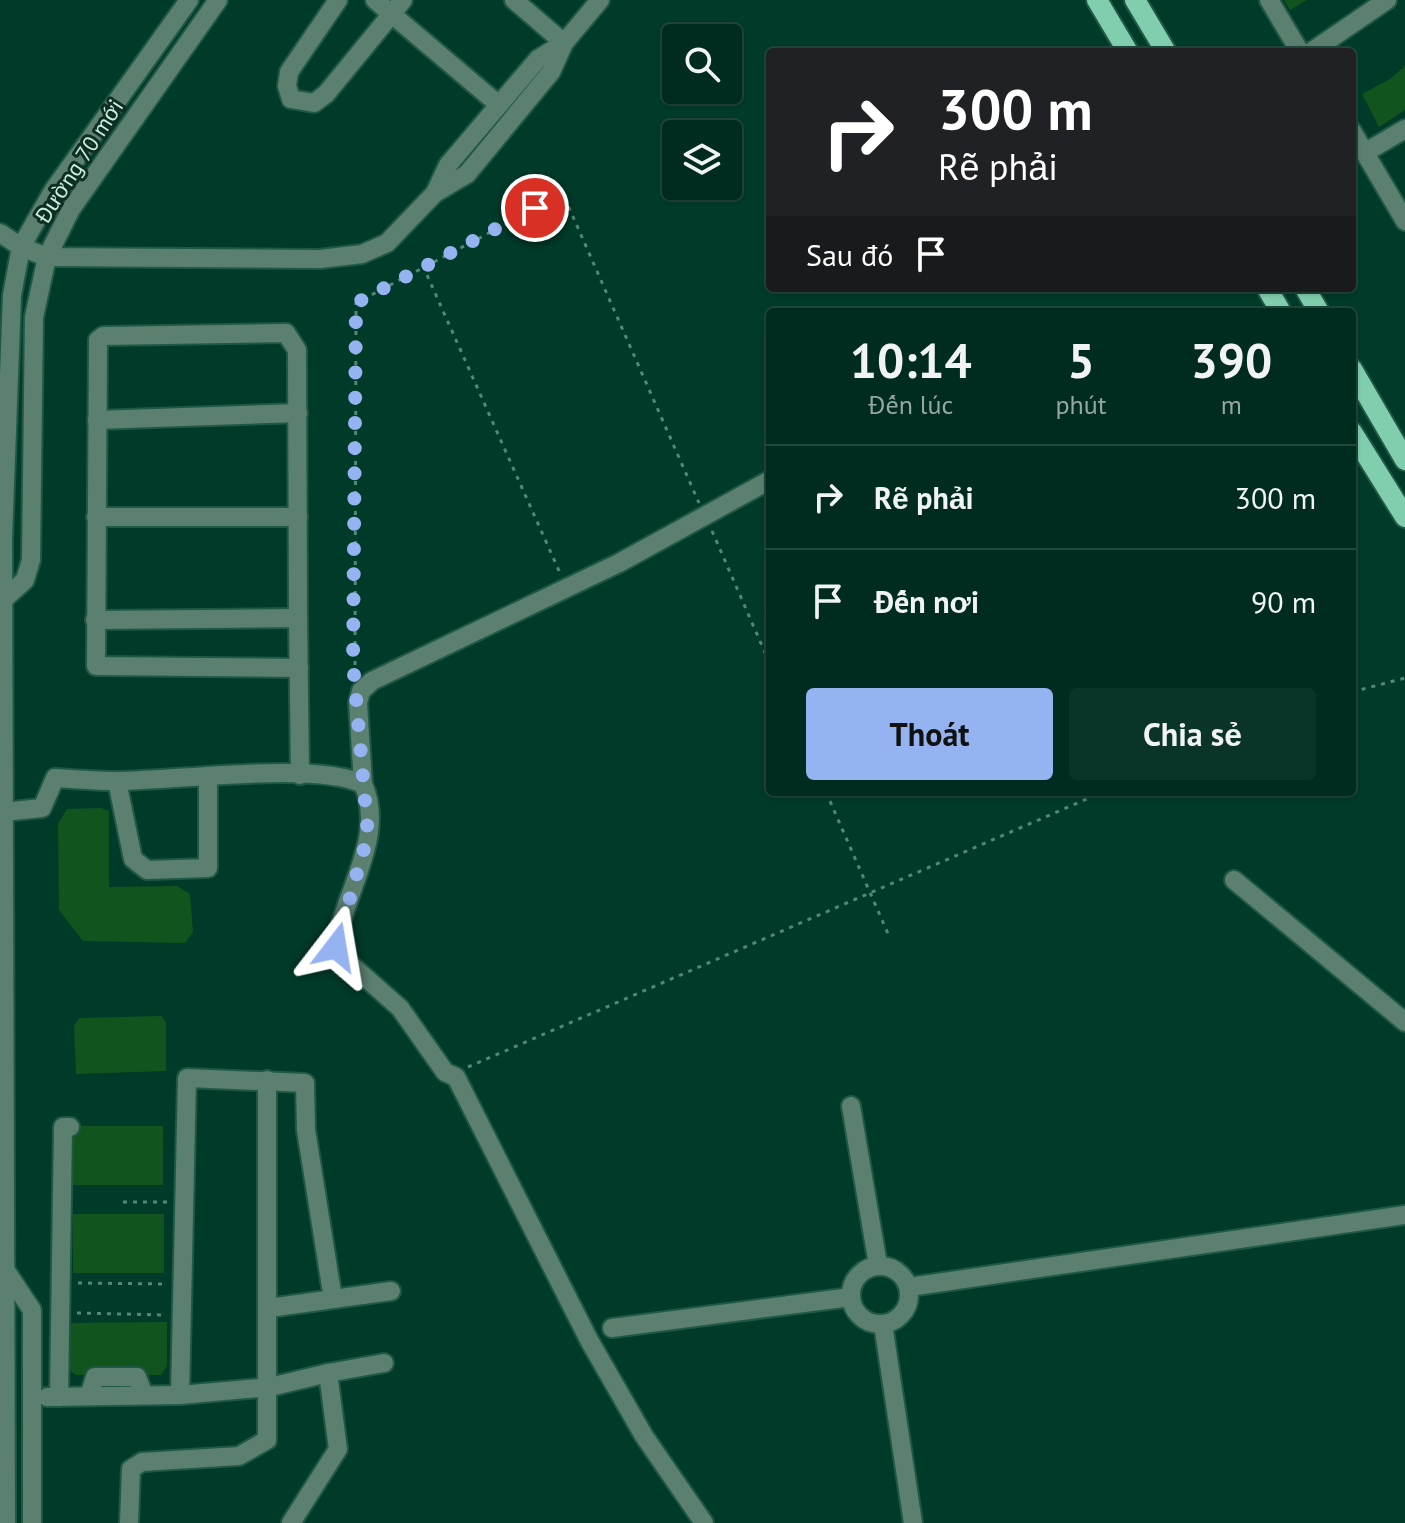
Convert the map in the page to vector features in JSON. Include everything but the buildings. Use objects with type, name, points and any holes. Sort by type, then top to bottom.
[{"type":"main road","points":[[1097,0],[1126,48]]},
{"type":"main road","points":[[1135,0],[1164,48]]},
{"type":"main road","points":[[1356,376],[1405,460]]},
{"type":"main road","points":[[1356,438],[1405,517]]},
{"type":"street","name":"Đường 70 mới","points":[[6,1523],[2,537],[8,340],[21,247],[53,191],[189,0]]},
{"type":"street","name":"Đường 70 mới","points":[[25,580],[31,560],[34,317],[47,257],[71,209],[218,0]]},
{"type":"street","points":[[338,0],[289,72],[287,86],[291,99],[300,103],[314,103],[326,94],[397,7]]},
{"type":"street","points":[[375,0],[397,7],[499,105]]},
{"type":"street","points":[[514,0],[564,43]]},
{"type":"street","points":[[0,233],[21,247],[47,257],[320,259],[362,254],[387,243],[435,193],[467,174],[551,72],[564,43],[600,0]]},
{"type":"street","points":[[1269,0],[1298,48]]},
{"type":"street","points":[[1317,48],[1387,0]]},
{"type":"street","points":[[435,193],[448,165],[538,59],[564,43]]},
{"type":"street","points":[[1366,152],[1405,129]]},
{"type":"street","points":[[1356,137],[1405,221]]},
{"type":"street","points":[[299,668],[96,666],[98,340],[103,336],[286,333],[297,350],[300,775]]},
{"type":"street","points":[[97,420],[298,413]]},
{"type":"street","points":[[704,1523],[644,1436],[589,1340],[456,1077],[445,1072],[400,1008],[341,956],[336,947],[367,845],[368,809],[363,784],[358,703],[361,691],[372,681],[567,588],[766,482]]},
{"type":"street","points":[[96,517],[298,517]]},
{"type":"street","points":[[2,537],[31,560]]},
{"type":"street","points":[[2,561],[25,580],[4,599]]},
{"type":"street","points":[[95,620],[298,618]]},
{"type":"street","points":[[3,812],[42,808],[55,778],[117,781],[300,775],[346,776],[363,784]]},
{"type":"street","points":[[117,781],[133,859],[147,870],[208,868],[208,777]]},
{"type":"street","points":[[1234,880],[1405,1022]]},
{"type":"street","points":[[180,1395],[187,1078],[305,1083],[306,1130],[333,1299]]},
{"type":"street","points":[[129,1523],[131,1469],[142,1462],[239,1456],[267,1440],[270,1387],[267,1080]]},
{"type":"street","points":[[851,1106],[878,1265]]},
{"type":"street","points":[[59,1397],[64,1275],[63,1127],[70,1127]]},
{"type":"street","points":[[909,1287],[1405,1215]]},
{"type":"street","points":[[878,1265],[897,1270],[909,1287],[907,1307],[901,1315],[883,1324],[865,1320],[858,1314],[851,1297],[855,1279],[869,1267],[878,1265]]},
{"type":"street","points":[[6,1271],[32,1310],[32,1523]]},
{"type":"street","points":[[269,1308],[391,1291]]},
{"type":"street","points":[[612,1328],[851,1297]]},
{"type":"street","points":[[883,1324],[913,1523]]},
{"type":"street","points":[[31,1398],[180,1395],[270,1387],[384,1363]]},
{"type":"street","points":[[291,1523],[338,1449],[328,1373]]},
{"type":"path","points":[[358,703],[353,663],[355,309],[361,298],[563,194],[766,655]]},
{"type":"path","points":[[423,266],[567,588]]},
{"type":"path","points":[[1356,691],[1405,678]]},
{"type":"path","points":[[828,796],[889,936]]},
{"type":"path","points":[[445,1072],[458,1071],[1094,796]]},
{"type":"path","points":[[123,1202],[184,1202]]},
{"type":"path","points":[[64,1275],[182,1284]]},
{"type":"path","points":[[62,1322],[182,1315]]},
{"type":"route","points":[[336,947],[356,876],[365,856],[368,835],[353,663],[356,303],[535,208]]}]
